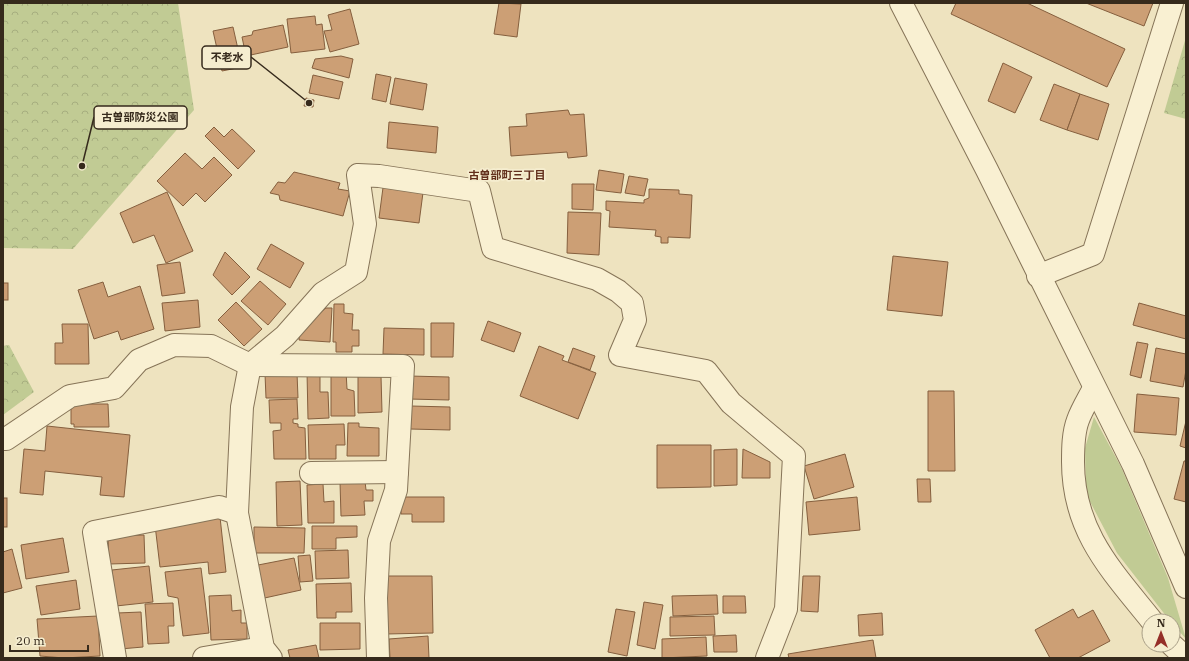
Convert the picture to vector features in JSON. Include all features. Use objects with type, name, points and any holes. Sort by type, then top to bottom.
[{"type":"street","points":[[901,3],[987,170],[1038,276],[1133,464],[1186,587]]},
{"type":"street","points":[[1038,276],[1093,254],[1172,3]]},
{"type":"street","points":[[204,658],[267,653],[237,513],[242,407],[250,365],[285,336],[323,293],[356,272],[365,224],[358,175],[379,176],[479,191],[493,248],[598,279],[618,291],[632,303],[635,320],[620,355],[706,371],[731,403],[794,456],[786,609],[767,658]]},
{"type":"street","points":[[3,440],[70,396],[114,388],[139,360],[174,345],[211,346],[250,365],[403,366],[396,490],[379,541],[376,598],[378,658]]},
{"type":"street","points":[[1094,388],[1077,421],[1073,452],[1073,483],[1090,538],[1104,560],[1146,613]]},
{"type":"street","points":[[311,473],[397,472]]},
{"type":"street","points":[[114,658],[94,532],[220,507],[237,513]]},
{"type":"green space","points":[[3,3],[178,3],[194,110],[73,249],[3,248]]},
{"type":"green space","points":[[1186,37],[1186,119],[1164,113]]},
{"type":"green space","points":[[9,345],[34,392],[3,415],[3,346]]},
{"type":"green space","points":[[1094,417],[1121,467],[1168,578],[1178,613],[1164,613],[1117,553],[1086,494],[1085,448]]},
{"type":"green space","points":[[1181,622],[1186,639],[1181,633]]},
{"type":"building","points":[[499,3],[521,4],[517,37],[494,34]]},
{"type":"building","points":[[956,3],[1027,3],[1125,49],[1107,87],[951,14]]},
{"type":"building","points":[[1086,3],[1153,3],[1144,26]]},
{"type":"building","points":[[350,9],[359,44],[330,52],[324,31],[332,30],[328,15]]},
{"type":"building","points":[[315,16],[316,25],[322,24],[325,49],[291,53],[287,19]]},
{"type":"building","points":[[283,25],[288,47],[246,56],[242,37],[252,35],[253,31]]},
{"type":"building","points":[[233,27],[242,67],[222,71],[213,31]]},
{"type":"building","points":[[341,56],[353,59],[349,78],[312,68],[315,59]]},
{"type":"building","points":[[1003,63],[1032,77],[1015,113],[988,101]]},
{"type":"building","points":[[376,74],[391,77],[386,102],[372,99]]},
{"type":"building","points":[[313,75],[343,82],[339,99],[309,93]]},
{"type":"building","points":[[395,78],[427,84],[423,110],[390,104]]},
{"type":"building","points":[[1054,84],[1080,94],[1067,130],[1040,120]]},
{"type":"building","points":[[1080,94],[1109,104],[1098,140],[1067,130]]},
{"type":"building","points":[[306,98],[314,100],[313,107],[304,106]]},
{"type":"building","points":[[568,110],[570,115],[584,114],[587,156],[568,158],[567,152],[511,156],[509,127],[527,126],[526,114]]},
{"type":"building","points":[[389,122],[438,127],[436,153],[387,148]]},
{"type":"building","points":[[214,127],[224,137],[232,129],[255,151],[238,169],[205,136]]},
{"type":"building","points":[[185,153],[202,169],[214,157],[232,175],[205,202],[196,193],[183,206],[157,181]]},
{"type":"building","points":[[599,170],[624,174],[621,193],[596,190]]},
{"type":"building","points":[[294,172],[340,183],[338,189],[350,191],[343,216],[280,200],[279,195],[270,193],[278,182],[285,183]]},
{"type":"building","points":[[629,176],[648,179],[644,196],[625,193]]},
{"type":"building","points":[[384,180],[424,185],[419,223],[379,218]]},
{"type":"building","points":[[572,184],[594,184],[593,210],[572,209]]},
{"type":"building","points":[[649,189],[679,190],[679,194],[692,195],[690,238],[668,237],[668,243],[661,243],[661,237],[655,236],[656,230],[609,227],[610,211],[606,210],[606,201],[644,203],[644,200],[649,198]]},
{"type":"building","points":[[167,192],[193,251],[166,263],[154,235],[133,243],[120,213]]},
{"type":"building","points":[[568,212],[601,213],[599,255],[567,253]]},
{"type":"building","points":[[271,244],[304,263],[290,288],[257,269]]},
{"type":"building","points":[[225,252],[250,277],[232,295],[213,275]]},
{"type":"building","points":[[893,256],[948,262],[942,316],[887,310]]},
{"type":"building","points":[[180,262],[185,293],[162,296],[157,265]]},
{"type":"building","points":[[260,281],[286,304],[268,325],[241,301]]},
{"type":"building","points":[[103,282],[108,297],[140,286],[154,329],[121,340],[118,331],[94,339],[78,290]]},
{"type":"building","points":[[3,283],[8,283],[8,300],[3,300]]},
{"type":"building","points":[[198,300],[200,327],[165,331],[162,303]]},
{"type":"building","points":[[236,302],[262,329],[244,346],[218,320]]},
{"type":"building","points":[[1139,303],[1186,316],[1186,339],[1133,325]]},
{"type":"building","points":[[334,304],[344,304],[344,313],[353,314],[352,330],[359,330],[359,346],[352,346],[352,352],[336,352],[336,342],[333,342]]},
{"type":"building","points":[[326,308],[332,308],[330,342],[299,340],[300,329]]},
{"type":"building","points":[[488,321],[521,333],[514,352],[481,340]]},
{"type":"building","points":[[431,323],[454,323],[453,357],[431,357]]},
{"type":"building","points":[[62,324],[88,324],[89,364],[55,364],[55,343],[63,343]]},
{"type":"building","points":[[384,328],[424,329],[424,355],[383,354]]},
{"type":"building","points":[[1137,342],[1148,344],[1141,378],[1130,375]]},
{"type":"building","points":[[539,346],[564,356],[562,360],[596,373],[578,419],[520,396]]},
{"type":"building","points":[[573,348],[595,356],[590,370],[568,362]]},
{"type":"building","points":[[1156,348],[1186,354],[1186,370],[1183,387],[1150,381]]},
{"type":"building","points":[[320,371],[320,392],[328,392],[329,418],[308,419],[307,372]]},
{"type":"building","points":[[331,371],[346,371],[347,389],[354,391],[355,416],[331,416]]},
{"type":"building","points":[[297,373],[298,398],[266,398],[265,374]]},
{"type":"building","points":[[358,376],[381,376],[382,412],[358,413]]},
{"type":"building","points":[[409,376],[449,377],[449,400],[409,399]]},
{"type":"building","points":[[928,391],[954,391],[955,471],[928,471]]},
{"type":"building","points":[[1137,394],[1179,398],[1176,435],[1134,432]]},
{"type":"building","points":[[297,399],[298,419],[293,419],[293,423],[298,424],[298,427],[305,428],[306,459],[274,459],[273,431],[281,430],[281,423],[270,423],[269,400]]},
{"type":"building","points":[[71,404],[108,404],[109,427],[74,427],[74,424],[71,424]]},
{"type":"building","points":[[411,406],[450,407],[450,430],[410,429]]},
{"type":"building","points":[[1186,421],[1186,448],[1180,446]]},
{"type":"building","points":[[348,423],[359,423],[359,427],[379,428],[379,456],[347,456]]},
{"type":"building","points":[[344,424],[345,445],[336,445],[336,459],[309,459],[308,425]]},
{"type":"building","points":[[47,426],[130,435],[124,497],[100,495],[102,477],[45,471],[43,495],[20,493],[24,449],[45,451]]},
{"type":"building","points":[[657,445],[711,445],[711,487],[657,488]]},
{"type":"building","points":[[737,449],[737,485],[714,486],[714,450]]},
{"type":"building","points":[[743,449],[770,462],[770,478],[742,478]]},
{"type":"building","points":[[845,454],[854,487],[814,499],[804,466]]},
{"type":"building","points":[[1184,461],[1186,461],[1186,502],[1174,499]]},
{"type":"building","points":[[917,479],[930,479],[931,502],[918,502]]},
{"type":"building","points":[[300,481],[302,525],[277,526],[276,482]]},
{"type":"building","points":[[365,481],[366,490],[373,490],[373,501],[364,501],[365,515],[341,516],[340,482]]},
{"type":"building","points":[[323,484],[324,502],[334,501],[334,523],[308,523],[307,485]]},
{"type":"building","points":[[401,497],[444,497],[444,522],[412,522],[412,514],[401,514]]},
{"type":"building","points":[[857,497],[860,530],[809,535],[806,502]]},
{"type":"building","points":[[3,498],[7,498],[7,527],[3,527]]},
{"type":"building","points":[[220,517],[226,572],[209,574],[208,562],[160,567],[155,525]]},
{"type":"building","points":[[312,526],[357,526],[357,537],[336,538],[336,549],[312,549]]},
{"type":"building","points":[[254,527],[305,528],[304,553],[254,553]]},
{"type":"building","points":[[144,535],[145,563],[109,564],[108,536]]},
{"type":"building","points":[[63,538],[69,572],[26,579],[21,545]]},
{"type":"building","points":[[12,549],[22,588],[3,593],[3,552]]},
{"type":"building","points":[[348,550],[349,578],[316,579],[315,551]]},
{"type":"building","points":[[310,555],[313,581],[300,582],[298,556]]},
{"type":"building","points":[[294,558],[301,590],[260,599],[253,566]]},
{"type":"building","points":[[149,566],[153,602],[116,606],[112,570]]},
{"type":"building","points":[[201,568],[209,633],[183,636],[178,598],[168,596],[165,572]]},
{"type":"building","points":[[385,576],[432,576],[433,633],[386,634]]},
{"type":"building","points":[[803,576],[820,576],[818,612],[801,611]]},
{"type":"building","points":[[76,580],[80,609],[41,615],[36,586]]},
{"type":"building","points":[[351,583],[352,612],[336,612],[336,618],[317,618],[316,584]]},
{"type":"building","points":[[231,595],[232,611],[241,610],[241,623],[247,623],[247,639],[211,640],[209,596]]},
{"type":"building","points":[[717,595],[718,614],[673,616],[672,596]]},
{"type":"building","points":[[723,596],[745,596],[746,613],[723,613]]},
{"type":"building","points":[[644,602],[663,605],[655,649],[637,645]]},
{"type":"building","points":[[173,603],[174,626],[168,626],[169,643],[148,644],[145,604]]},
{"type":"building","points":[[616,609],[635,612],[627,656],[608,652]]},
{"type":"building","points":[[1073,609],[1078,618],[1093,610],[1110,641],[1078,658],[1050,658],[1035,630]]},
{"type":"building","points":[[141,612],[143,647],[120,649],[117,613]]},
{"type":"building","points":[[882,613],[883,635],[859,636],[858,615]]},
{"type":"building","points":[[98,616],[100,656],[64,658],[40,656],[37,619]]},
{"type":"building","points":[[714,616],[715,635],[670,636],[670,617]]},
{"type":"building","points":[[320,623],[360,623],[360,649],[320,650]]},
{"type":"building","points":[[736,635],[737,652],[714,652],[713,636]]},
{"type":"building","points":[[428,636],[429,658],[390,658],[389,639]]},
{"type":"building","points":[[706,637],[707,656],[662,658],[662,639]]},
{"type":"building","points":[[873,640],[876,658],[789,658],[788,654]]},
{"type":"building","points":[[316,645],[319,658],[290,658],[288,650]]},
{"type":"place","name":"不老水","points":[[309,103]]},
{"type":"place","name":"古曽部防災公園","points":[[82,166]]},
{"type":"district","name":"古曽部町三丁目","points":[[507,175]]}]
